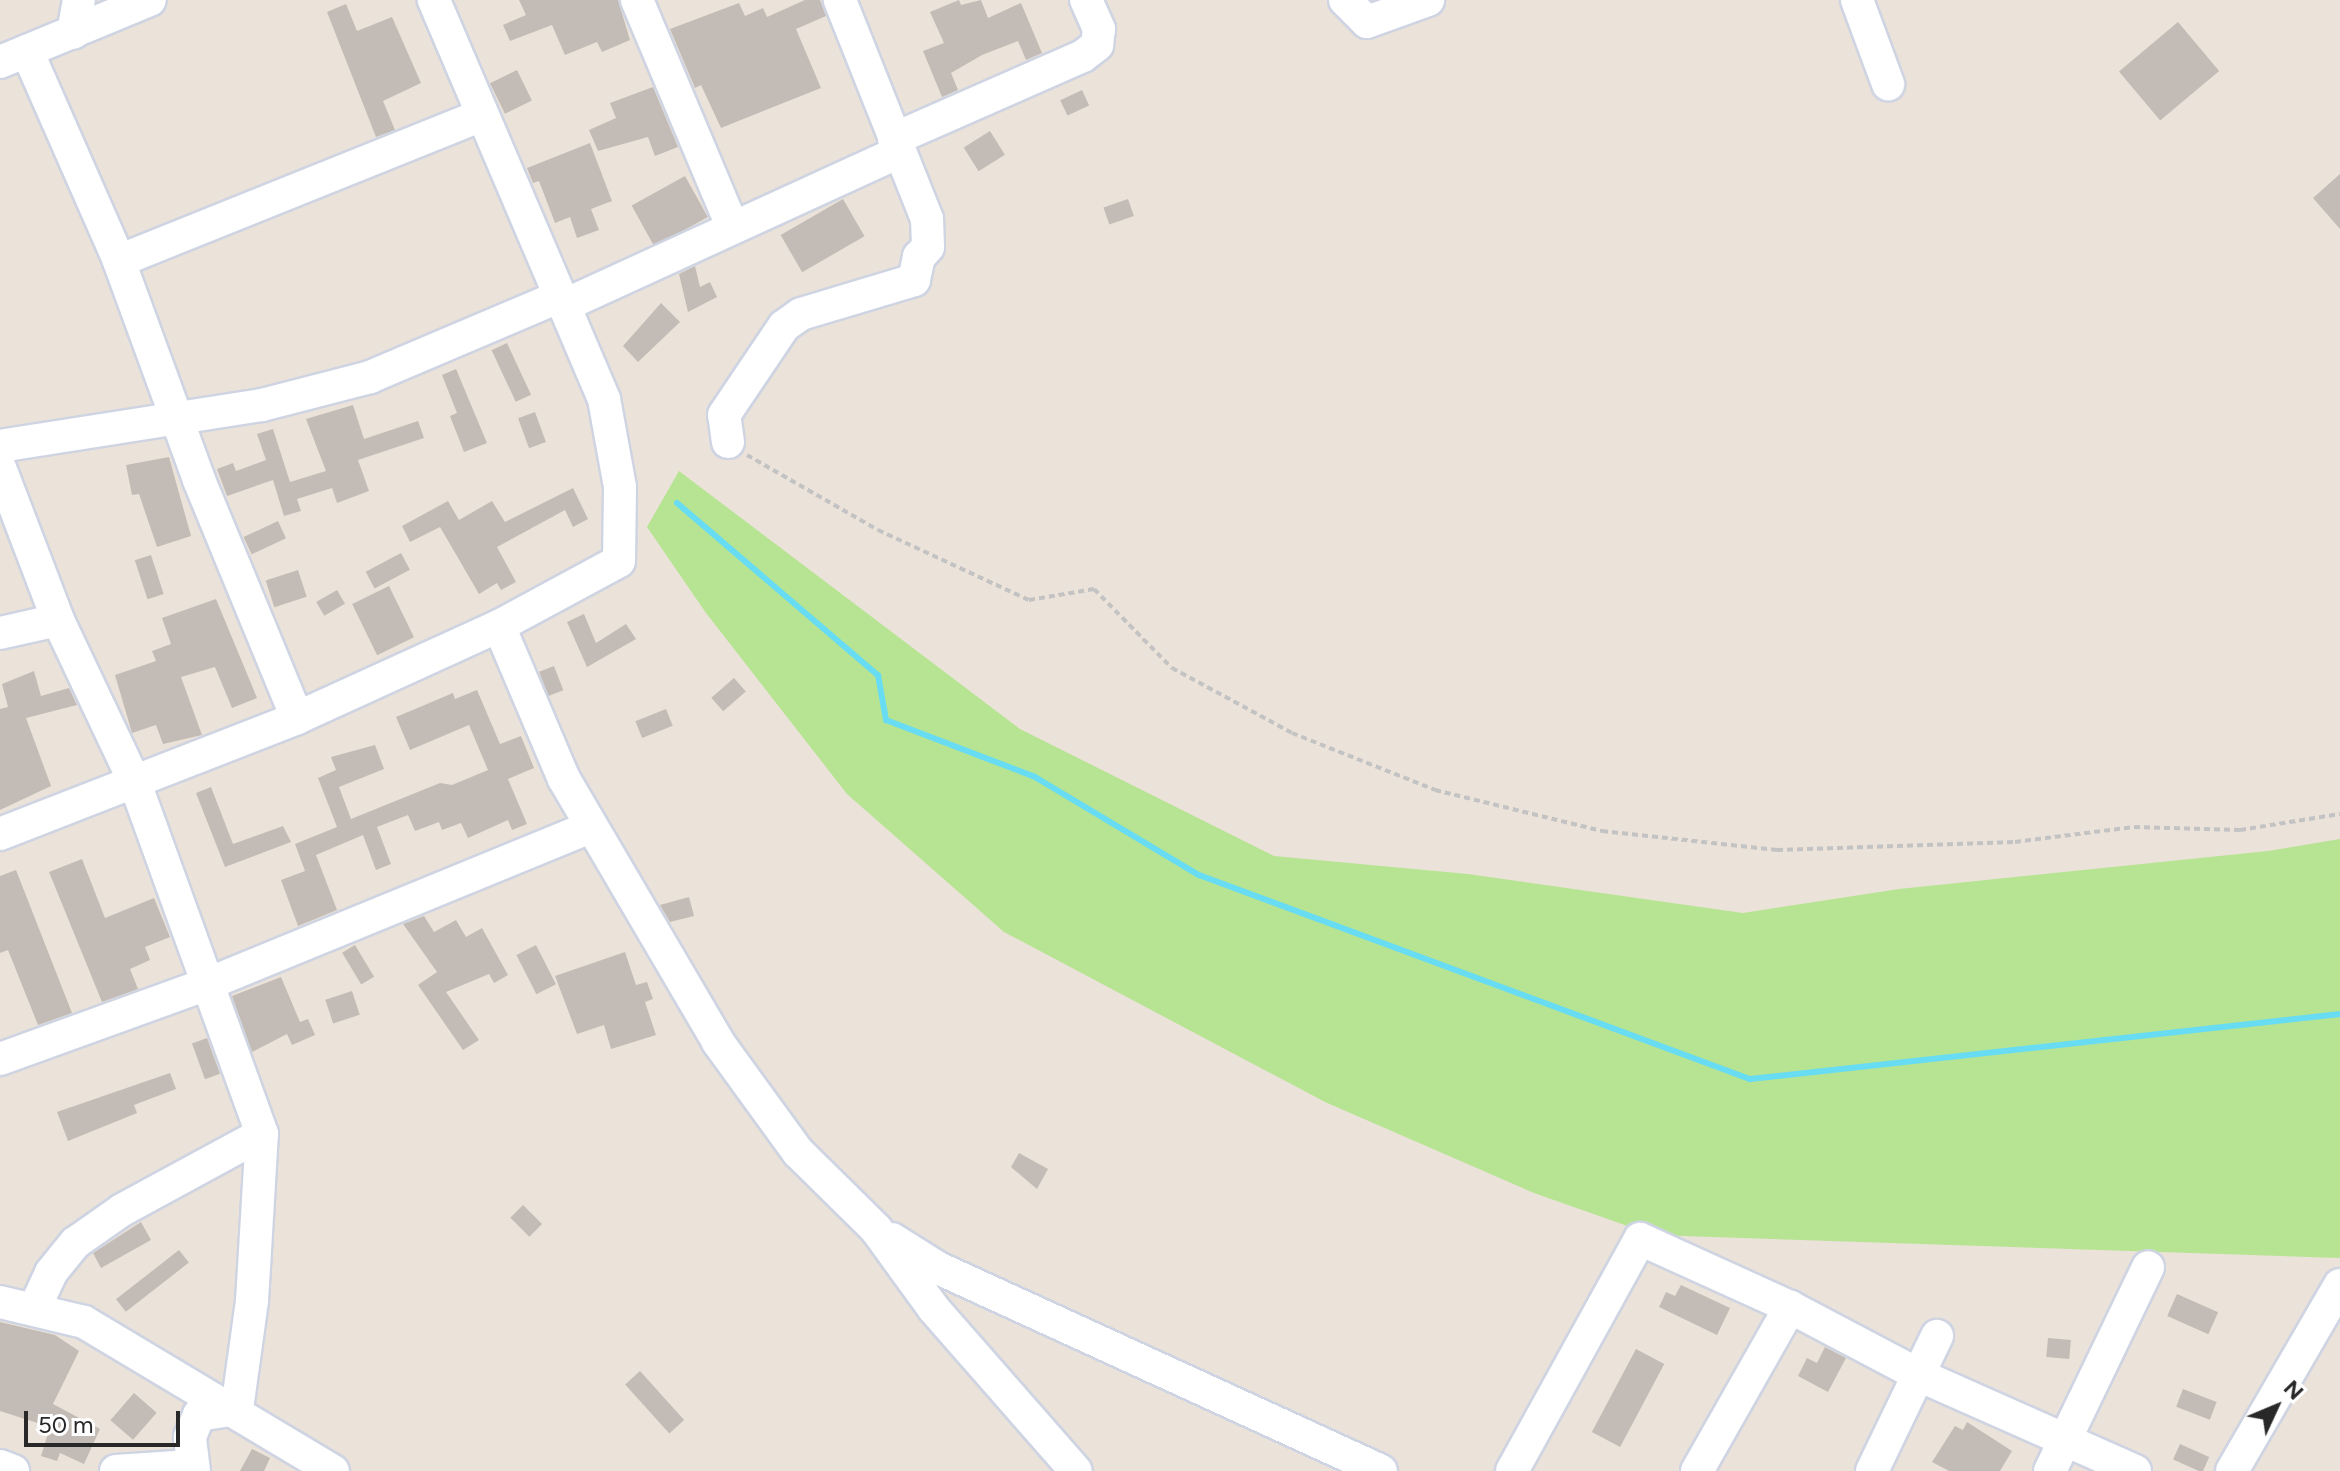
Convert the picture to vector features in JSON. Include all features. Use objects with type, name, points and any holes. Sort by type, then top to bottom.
[{"type":"street","points":[[73,33],[79,0]]},
{"type":"street","points":[[150,0],[13,57],[119,261],[175,416],[297,718]]},
{"type":"street","points":[[0,834],[297,718],[499,626],[619,561],[620,487],[604,399],[434,0]]},
{"type":"street","points":[[637,0],[732,226]]},
{"type":"street","points":[[728,442],[724,415],[784,326],[801,314],[914,280],[929,234],[840,0]]},
{"type":"street","points":[[0,446],[175,416],[262,405],[370,377],[563,300],[732,226],[1083,56],[1097,45],[1099,29],[1086,0]]},
{"type":"street","points":[[1345,0],[1349,9],[1367,22],[1424,1]]},
{"type":"street","points":[[1857,0],[1888,84]]},
{"type":"street","points":[[119,261],[482,115]]},
{"type":"street","points":[[0,468],[58,620],[135,783],[210,983],[262,1134],[252,1301],[237,1409]]},
{"type":"street","points":[[0,633],[58,620]]},
{"type":"street","points":[[499,626],[590,827],[718,1042],[798,1152],[876,1229],[934,1309],[1076,1471]]},
{"type":"street","points":[[0,1059],[210,983],[590,827]]},
{"type":"street","points":[[35,1307],[51,1273],[75,1243],[122,1210],[262,1134]]},
{"type":"street","points":[[876,1229],[938,1268],[1381,1471]]},
{"type":"street","points":[[1512,1471],[1640,1239],[1790,1307],[1921,1376],[2135,1471]]},
{"type":"street","points":[[2050,1471],[2148,1267]]},
{"type":"street","points":[[2232,1471],[2340,1285]]},
{"type":"street","points":[[0,1302],[35,1307],[84,1322],[237,1409],[333,1471]]},
{"type":"street","points":[[1697,1471],[1790,1307]]},
{"type":"street","points":[[1872,1471],[1921,1376],[1937,1336]]},
{"type":"street","points":[[116,1471],[192,1468],[190,1437],[199,1415],[237,1409]]},
{"type":"street","points":[[0,1466],[13,1471]]},
{"type":"path","points":[[728,442],[878,530],[1029,600],[1094,589],[1172,668],[1292,733],[1435,790],[1602,831],[1777,850],[2015,842],[2134,827],[2240,830],[2340,814]]},
{"type":"green space","points":[[679,471],[1020,729],[1274,856],[1468,874],[1743,913],[1899,889],[2268,851],[2340,839],[2340,1258],[1653,1235],[1534,1193],[1325,1102],[1004,932],[847,794],[706,613],[647,527]]},
{"type":"building","points":[[519,0],[618,0],[630,40],[602,52],[597,42],[565,55],[552,25],[510,41],[503,25],[526,15]]},
{"type":"building","points":[[805,0],[820,0],[826,16],[796,29],[821,88],[721,128],[701,85],[695,88],[670,29],[739,3],[745,16],[763,8],[767,17]]},
{"type":"building","points":[[959,0],[961,5],[981,0],[988,18],[1021,3],[1042,53],[1026,60],[1018,41],[982,55],[951,73],[958,90],[942,97],[923,51],[944,43],[930,12]]},
{"type":"building","points":[[346,4],[357,31],[392,17],[421,83],[383,101],[395,130],[376,137],[327,12]]},
{"type":"building","points":[[2178,22],[2219,71],[2160,121],[2119,71]]},
{"type":"building","points":[[517,70],[532,101],[505,114],[490,83]]},
{"type":"building","points":[[653,87],[678,147],[655,156],[648,137],[598,151],[589,130],[616,118],[610,103]]},
{"type":"building","points":[[1082,90],[1089,105],[1067,116],[1060,100]]},
{"type":"building","points":[[990,131],[1005,155],[979,171],[964,147]]},
{"type":"building","points":[[590,143],[612,201],[591,209],[599,230],[577,238],[570,217],[555,223],[539,181],[533,183],[527,168]]},
{"type":"building","points":[[2340,174],[2340,229],[2313,198]]},
{"type":"building","points":[[685,176],[708,217],[654,247],[632,206]]},
{"type":"building","points":[[843,199],[864,236],[802,272],[781,235]]},
{"type":"building","points":[[1128,199],[1134,216],[1109,224],[1103,207]]},
{"type":"building","points":[[695,266],[700,287],[710,282],[717,297],[688,312],[679,274]]},
{"type":"building","points":[[661,303],[680,322],[638,362],[623,346]]},
{"type":"building","points":[[507,343],[531,395],[516,402],[492,350]]},
{"type":"building","points":[[456,369],[487,443],[464,452],[450,416],[457,413],[442,375]]},
{"type":"building","points":[[353,405],[364,439],[418,421],[424,438],[358,460],[369,491],[337,503],[332,488],[297,499],[301,511],[284,516],[273,480],[227,496],[217,469],[233,463],[236,471],[266,460],[257,434],[273,429],[290,482],[326,471],[306,419]]},
{"type":"building","points":[[535,412],[546,442],[529,448],[518,418]]},
{"type":"building","points":[[169,457],[191,536],[157,547],[139,494],[132,495],[126,465]]},
{"type":"building","points":[[573,488],[588,519],[573,527],[565,510],[497,547],[516,582],[501,590],[497,583],[479,594],[440,527],[410,542],[402,526],[448,501],[459,520],[492,501],[505,522]]},
{"type":"building","points":[[278,521],[286,538],[252,554],[244,537]]},
{"type":"building","points":[[401,553],[410,570],[375,589],[366,572]]},
{"type":"building","points":[[151,555],[164,594],[148,599],[135,560]]},
{"type":"building","points":[[298,570],[307,597],[274,607],[266,581]]},
{"type":"building","points":[[389,586],[414,637],[377,655],[352,604]]},
{"type":"building","points":[[337,590],[345,604],[324,616],[316,602]]},
{"type":"building","points":[[216,599],[257,698],[232,708],[215,667],[181,677],[202,735],[163,744],[156,725],[132,733],[115,675],[156,661],[152,651],[171,644],[162,618]]},
{"type":"building","points":[[584,614],[596,643],[626,624],[636,639],[587,667],[567,622]]},
{"type":"building","points":[[554,666],[563,690],[548,696],[539,672]]},
{"type":"building","points":[[34,671],[41,696],[69,688],[77,705],[26,718],[51,786],[0,810],[0,709],[8,707],[2,684]]},
{"type":"building","points":[[734,678],[746,692],[723,711],[711,698]]},
{"type":"building","points":[[477,690],[500,744],[521,736],[534,768],[508,779],[527,824],[512,830],[508,820],[468,838],[461,823],[442,830],[439,822],[415,831],[408,815],[377,827],[391,864],[376,870],[363,835],[316,855],[337,910],[298,926],[281,880],[305,871],[295,844],[337,827],[318,778],[336,770],[331,757],[375,745],[384,769],[339,787],[351,819],[440,783],[452,785],[488,770],[469,725],[410,750],[396,717],[453,693],[455,699]]},
{"type":"building","points":[[666,709],[673,726],[642,738],[635,721]]},
{"type":"building","points":[[211,787],[233,844],[283,826],[291,842],[225,867],[196,793]]},
{"type":"building","points":[[82,859],[105,918],[154,898],[170,937],[145,947],[150,960],[130,969],[138,989],[102,1002],[49,872]]},
{"type":"building","points":[[16,870],[72,1013],[38,1025],[8,950],[0,953],[0,876]]},
{"type":"building","points":[[689,897],[694,916],[670,922],[660,905]]},
{"type":"building","points":[[424,916],[434,932],[456,920],[466,937],[482,928],[508,975],[494,983],[489,974],[446,992],[479,1040],[463,1050],[418,985],[437,972],[403,924]]},
{"type":"building","points":[[355,945],[374,977],[361,984],[342,953]]},
{"type":"building","points":[[536,945],[556,984],[536,994],[516,955]]},
{"type":"building","points":[[625,952],[636,985],[647,982],[653,999],[645,1002],[656,1035],[611,1049],[604,1025],[577,1034],[555,976]]},
{"type":"building","points":[[281,977],[300,1022],[308,1019],[315,1035],[292,1045],[287,1034],[252,1052],[232,996]]},
{"type":"building","points":[[352,991],[360,1015],[333,1023],[325,1000]]},
{"type":"building","points":[[207,1038],[220,1074],[205,1079],[192,1043]]},
{"type":"building","points":[[170,1073],[176,1089],[134,1105],[137,1113],[68,1141],[57,1112]]},
{"type":"building","points":[[1019,1153],[1048,1169],[1037,1189],[1011,1167]]},
{"type":"building","points":[[523,1205],[542,1224],[529,1237],[510,1218]]},
{"type":"building","points":[[141,1222],[151,1240],[101,1268],[93,1253]]},
{"type":"building","points":[[179,1250],[189,1263],[126,1312],[116,1299]]},
{"type":"building","points":[[1681,1285],[1730,1308],[1717,1335],[1659,1307],[1666,1292],[1675,1296]]},
{"type":"building","points":[[2177,1294],[2218,1312],[2208,1334],[2167,1316]]},
{"type":"building","points":[[0,1322],[55,1335],[79,1351],[53,1404],[100,1429],[84,1464],[60,1453],[57,1461],[41,1456],[50,1427],[0,1411]]},
{"type":"building","points":[[2048,1338],[2071,1340],[2069,1359],[2046,1357]]},
{"type":"building","points":[[1825,1347],[1846,1358],[1828,1392],[1798,1376],[1807,1358],[1817,1363]]},
{"type":"building","points":[[1636,1349],[1664,1364],[1620,1447],[1592,1432]]},
{"type":"building","points":[[640,1371],[684,1420],[669,1433],[625,1384]]},
{"type":"building","points":[[2183,1389],[2217,1402],[2210,1420],[2176,1407]]},
{"type":"building","points":[[134,1393],[157,1413],[133,1440],[110,1420]]},
{"type":"building","points":[[1967,1422],[2012,1451],[2000,1471],[1949,1471],[1932,1462],[1955,1426],[1963,1430]]},
{"type":"building","points":[[2180,1444],[2209,1457],[2203,1471],[2173,1460]]},
{"type":"building","points":[[252,1449],[270,1458],[264,1471],[240,1471]]},
{"type":"waterway","points":[[677,503],[878,675],[886,720],[1035,777],[1199,875],[1750,1079],[2340,1014]]}]
